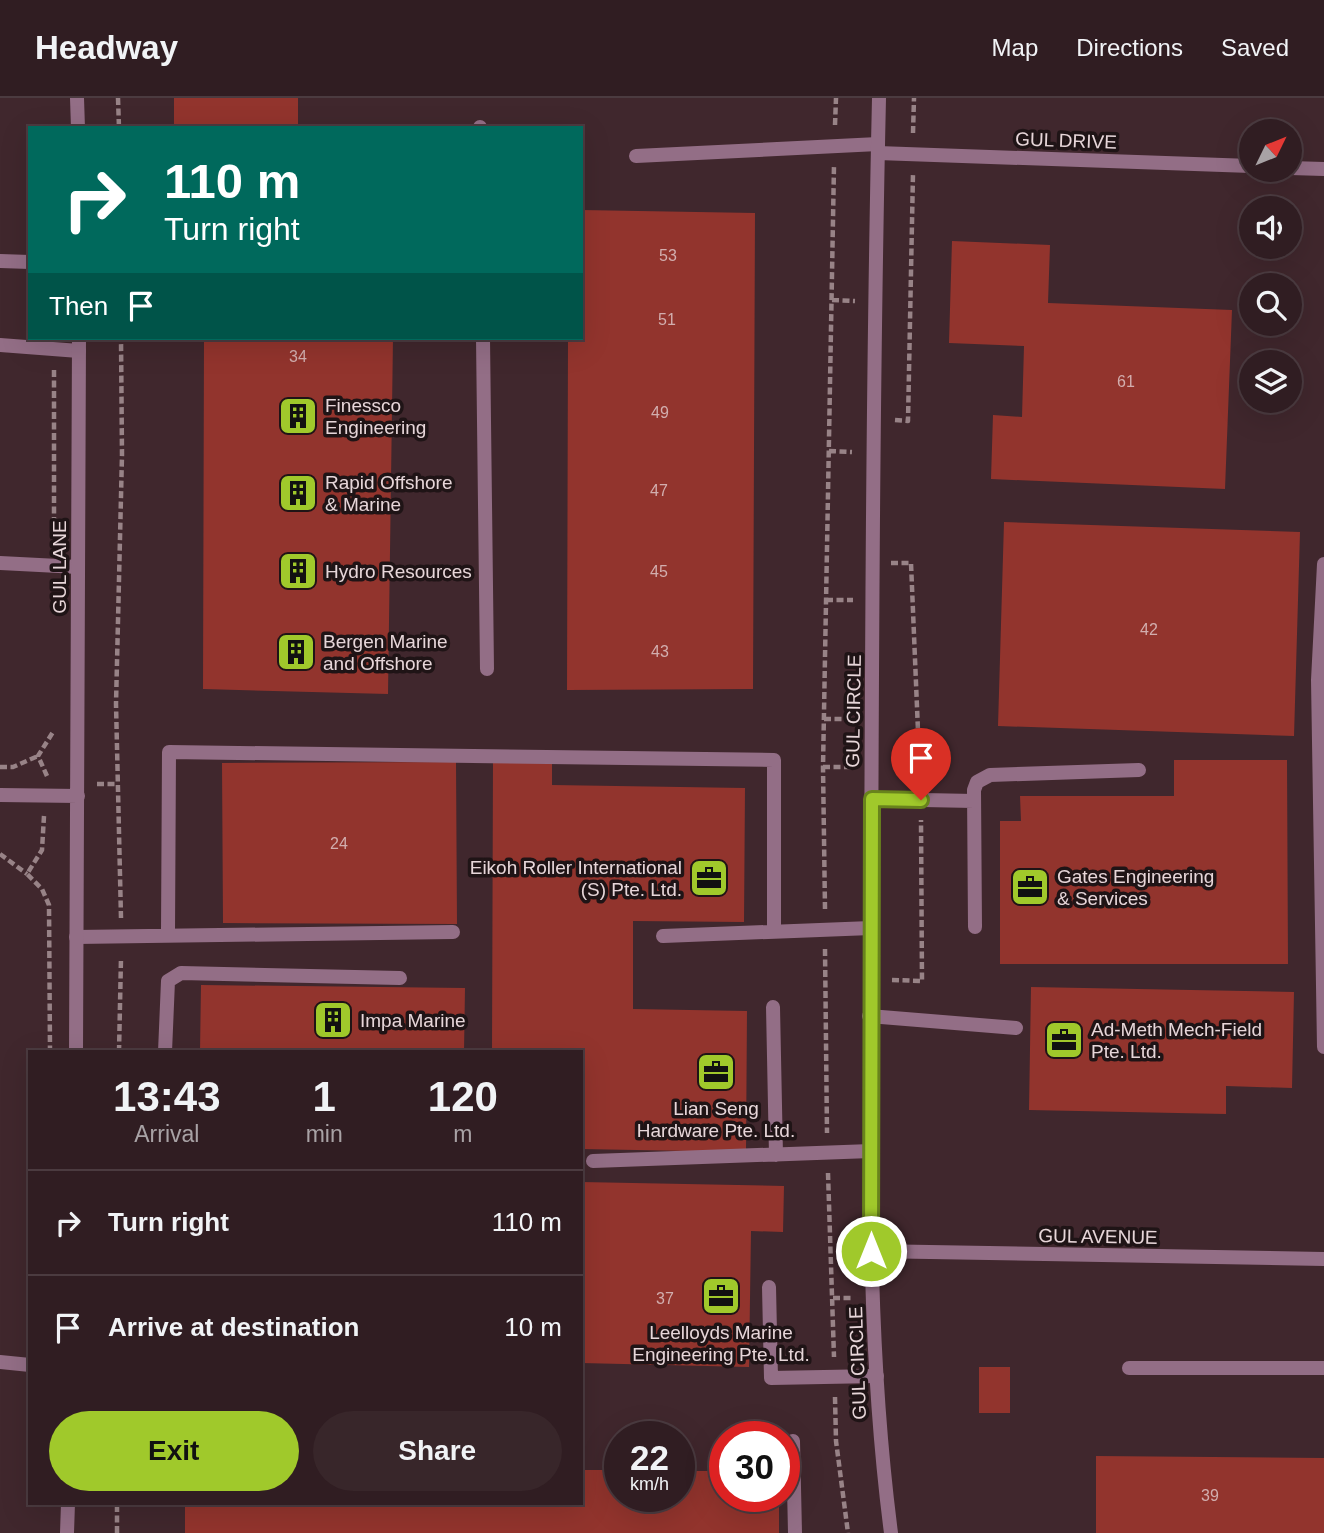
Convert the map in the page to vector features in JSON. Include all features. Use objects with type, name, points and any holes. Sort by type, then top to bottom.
[{"type":"street","points":[[77,98],[78,126]]},
{"type":"street","name":"GUL CIRCLE","points":[[879,98],[873,418],[869,1016],[871,1251],[879,1440],[891,1533]]},
{"type":"street","name":"GUL DRIVE","points":[[636,156],[835,146],[878,148],[913,154],[1239,166]]},
{"type":"street","points":[[1302,168],[1324,169]]},
{"type":"street","points":[[0,261],[28,262]]},
{"type":"street","points":[[483,340],[488,669]]},
{"type":"street","points":[[0,345],[54,349],[79,344]]},
{"type":"street","name":"GUL LANE","points":[[75,1050],[79,344]]},
{"type":"street","points":[[0,563],[78,567]]},
{"type":"street","points":[[1324,565],[1318,680],[1324,1047]]},
{"type":"street","points":[[168,934],[169,752],[774,760],[774,931]]},
{"type":"street","points":[[975,926],[974,801],[977,782],[990,775],[1139,770]]},
{"type":"street","points":[[0,795],[78,796]]},
{"type":"street","points":[[872,799],[974,801]]},
{"type":"street","points":[[663,936],[871,928]]},
{"type":"street","points":[[76,937],[453,932]]},
{"type":"street","points":[[166,1050],[168,981],[181,973],[400,978]]},
{"type":"street","points":[[772,1007],[776,1155]]},
{"type":"street","points":[[869,1016],[1016,1028]]},
{"type":"street","points":[[593,1161],[871,1151]]},
{"type":"street","name":"GUL AVENUE","points":[[871,1251],[1324,1259]]},
{"type":"street","points":[[769,1287],[771,1378],[877,1376]]},
{"type":"street","points":[[0,1362],[28,1365]]},
{"type":"street","points":[[1129,1368],[1324,1368]]},
{"type":"street","points":[[67,1533],[68,1505]]},
{"type":"street","points":[[795,1512],[795,1533]]},
{"type":"path","points":[[118,98],[119,126]]},
{"type":"path","points":[[836,98],[822,767],[836,1441],[848,1533]]},
{"type":"path","points":[[873,418],[908,421],[914,98]]},
{"type":"path","points":[[119,1050],[121,936],[116,704],[122,467],[121,340]]},
{"type":"path","points":[[54,349],[54,566]]},
{"type":"path","points":[[0,767],[13,767],[38,756],[53,737],[54,724]]},
{"type":"path","points":[[27,873],[42,850],[47,778],[38,756]]},
{"type":"path","points":[[822,767],[872,768]]},
{"type":"path","points":[[0,854],[27,873],[42,889],[49,905],[50,1050]]},
{"type":"path","points":[[117,1505],[117,1533]]},
{"type":"building","points":[[174,98],[298,98],[298,126],[174,126]]},
{"type":"building","points":[[583,210],[755,213],[753,689],[567,690],[568,340],[583,340]]},
{"type":"building","points":[[952,241],[1050,245],[1048,303],[1232,310],[1225,489],[991,479],[993,415],[1022,417],[1024,346],[949,343]]},
{"type":"building","points":[[204,340],[393,340],[388,694],[203,689]]},
{"type":"building","points":[[1004,522],[1300,532],[1294,736],[998,726]]},
{"type":"building","points":[[493,759],[552,760],[552,785],[745,788],[744,922],[633,921],[633,1009],[747,1011],[746,1152],[583,1149],[583,1050],[492,1050]]},
{"type":"building","points":[[1174,760],[1287,760],[1288,964],[1000,964],[1000,821],[1021,821],[1020,796],[1174,796]]},
{"type":"building","points":[[456,762],[457,924],[223,923],[222,763]]},
{"type":"building","name":"Impa Marine","points":[[201,985],[465,988],[464,1050],[200,1050]]},
{"type":"building","points":[[1031,987],[1294,992],[1292,1088],[1226,1086],[1226,1114],[1029,1110]]},
{"type":"building","points":[[583,1182],[784,1186],[783,1232],[751,1231],[749,1367],[583,1363]]},
{"type":"building","points":[[979,1367],[1010,1367],[1010,1413],[979,1413]]},
{"type":"building","points":[[1096,1456],[1324,1458],[1324,1533],[1096,1533]]},
{"type":"building","points":[[583,1470],[604,1470],[604,1512],[695,1512],[695,1471],[709,1471],[709,1512],[779,1512],[779,1533],[185,1533],[185,1505],[583,1505]]},
{"type":"place","name":"Finessco Engineering","points":[[298,416]]},
{"type":"place","name":"Rapid Offshore & Marine","points":[[298,493]]},
{"type":"place","name":"Hydro Resources","points":[[298,571]]},
{"type":"place","name":"Bergen Marine and Offshore","points":[[296,652]]},
{"type":"place","name":"Eikoh Roller International (S) Pte. Ltd.","points":[[709,878]]},
{"type":"place","name":"Gates Engineering & Services","points":[[1030,887]]},
{"type":"place","name":"Impa Marine","points":[[333,1020]]},
{"type":"place","name":"Ad-Meth Mech-Field Pte. Ltd.","points":[[1064,1040]]},
{"type":"place","name":"Lian Seng Hardware Pte. Ltd.","points":[[716,1072]]},
{"type":"place","name":"Leelloyds Marine Engineering Pte. Ltd.","points":[[721,1296]]},
{"type":"route","points":[[871,1251],[869,1016],[872,799],[921,800]]}]
